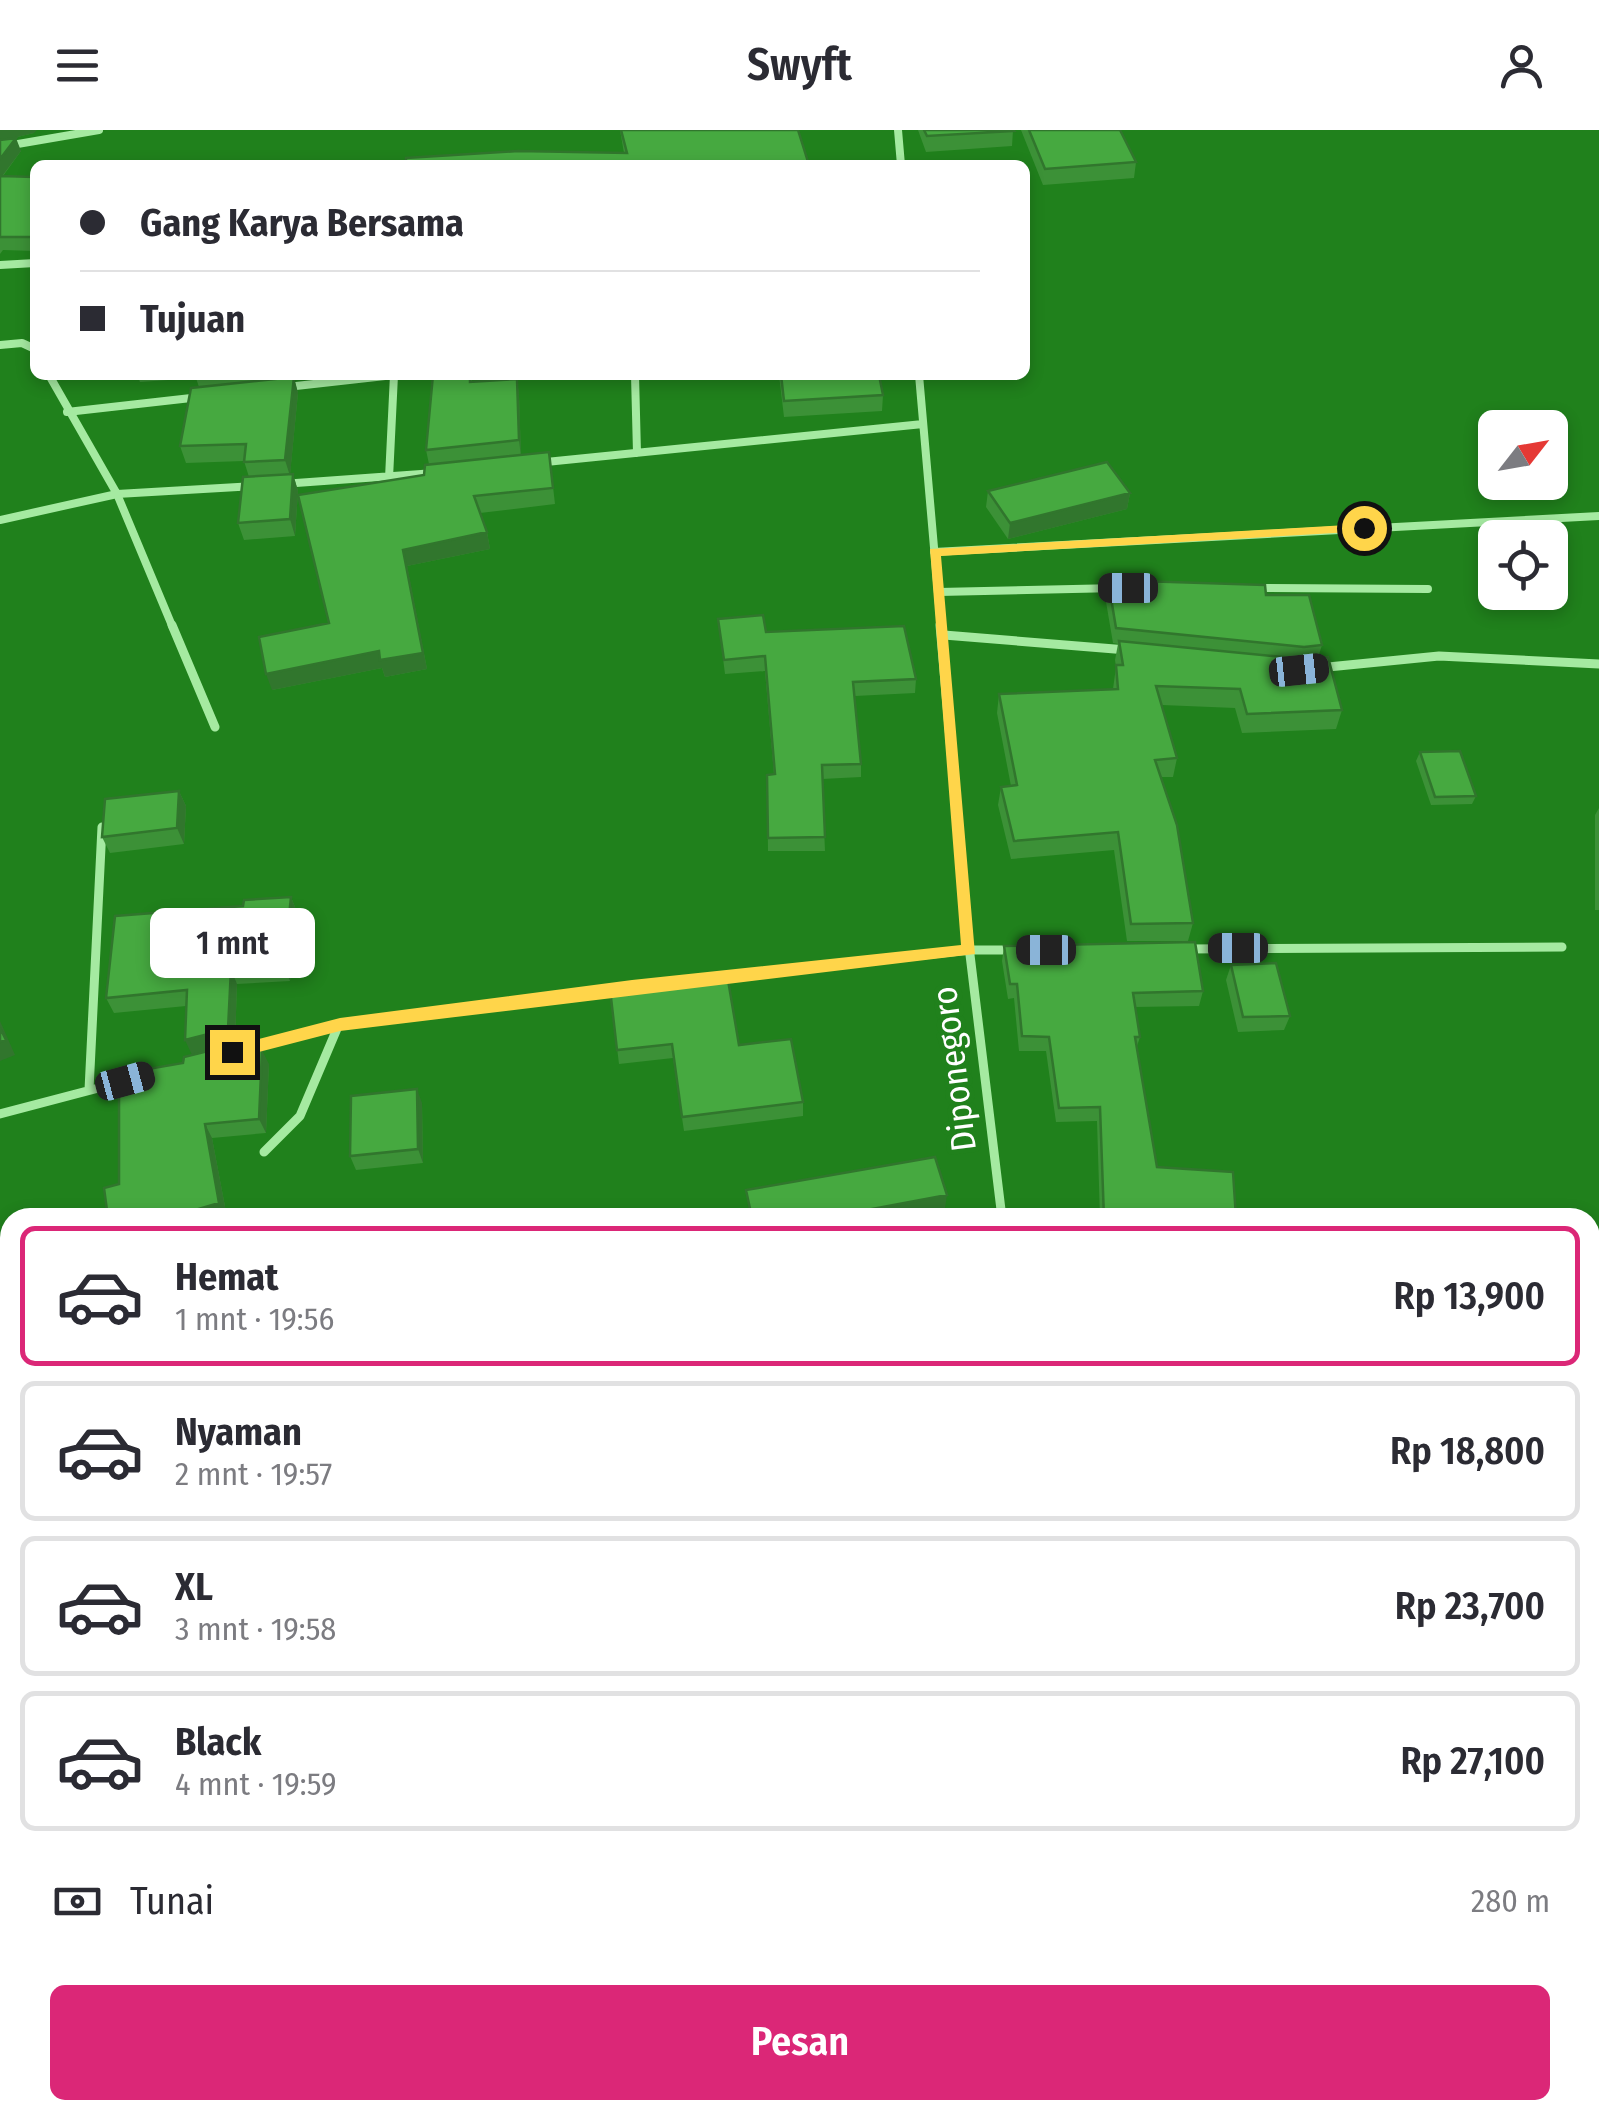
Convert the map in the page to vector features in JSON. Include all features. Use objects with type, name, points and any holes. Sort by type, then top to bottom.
[{"type":"street","points":[[0,147],[100,130]]},
{"type":"street","points":[[898,130],[901,160]]},
{"type":"street","points":[[0,265],[30,263]]},
{"type":"street","points":[[0,346],[30,347]]},
{"type":"street","points":[[51,380],[117,494],[215,728]]},
{"type":"street","points":[[278,388],[349,380]]},
{"type":"street","points":[[389,478],[394,380]]},
{"type":"street","points":[[636,380],[637,453]]},
{"type":"street","name":"Diponegoro","points":[[919,380],[970,950],[1001,1208]]},
{"type":"street","points":[[67,412],[202,397]]},
{"type":"street","points":[[523,464],[923,424]]},
{"type":"street","points":[[0,520],[117,494],[448,472]]},
{"type":"street","points":[[934,552],[1599,516]]},
{"type":"street","points":[[939,592],[1132,588]]},
{"type":"street","points":[[1240,588],[1428,589]]},
{"type":"street","points":[[944,635],[1141,652]]},
{"type":"street","points":[[1299,670],[1439,656],[1599,664]]},
{"type":"street","points":[[89,1090],[102,827]]},
{"type":"street","points":[[1180,949],[1562,947]]},
{"type":"street","points":[[712,978],[970,950],[1027,950]]},
{"type":"street","points":[[204,1060],[340,1024],[632,986]]},
{"type":"street","points":[[264,1152],[300,1116],[340,1024]]},
{"type":"street","points":[[0,1114],[147,1075]]},
{"type":"building","points":[[621,130],[798,130],[807,160],[406,160],[518,151],[627,153]]},
{"type":"building","points":[[924,130],[1013,130],[1014,131],[927,136]]},
{"type":"building","points":[[1029,130],[1120,130],[1136,162],[1045,169]]},
{"type":"building","points":[[16,138],[0,159],[0,140]]},
{"type":"building","points":[[0,176],[30,177],[30,237],[0,237]]},
{"type":"building","points":[[294,380],[285,460],[244,462],[246,444],[180,446],[191,388]]},
{"type":"building","points":[[433,380],[517,380],[519,440],[426,450]]},
{"type":"building","points":[[782,380],[880,380],[883,395],[784,401]]},
{"type":"building","points":[[549,452],[553,488],[474,496],[487,532],[403,550],[423,653],[380,660],[379,651],[266,674],[259,637],[329,623],[298,495],[424,475],[425,465]]},
{"type":"building","points":[[1107,462],[1130,493],[1010,523],[988,491]]},
{"type":"building","points":[[293,474],[290,519],[238,523],[243,477]]},
{"type":"building","points":[[1108,580],[1265,585],[1266,595],[1309,595],[1322,645],[1304,647],[1116,628]]},
{"type":"building","points":[[763,615],[766,632],[904,626],[916,679],[853,682],[861,764],[822,765],[825,837],[768,838],[767,775],[775,774],[765,656],[724,660],[718,619]]},
{"type":"building","points":[[1119,641],[1304,659],[1328,657],[1342,710],[1247,714],[1240,689],[1156,686],[1177,758],[1155,760],[1177,825],[1193,923],[1131,924],[1118,832],[1014,841],[1001,787],[1017,785],[999,694],[1118,689],[1116,665],[1123,665]]},
{"type":"building","points":[[1460,751],[1476,796],[1435,797],[1420,752]]},
{"type":"building","points":[[179,791],[177,828],[102,837],[105,799]]},
{"type":"building","points":[[291,897],[284,966],[231,969],[228,1029],[185,1040],[187,990],[106,998],[115,916],[243,906],[244,900]]},
{"type":"building","points":[[1195,942],[1203,991],[1133,993],[1140,1037],[1135,1037],[1157,1167],[1233,1172],[1235,1208],[1104,1208],[1100,1107],[1059,1108],[1049,1037],[1022,1036],[1017,984],[1010,984],[1004,946]]},
{"type":"building","points":[[1276,963],[1290,1016],[1243,1017],[1231,965]]},
{"type":"building","points":[[727,974],[739,1045],[791,1039],[803,1102],[682,1117],[672,1044],[617,1050],[610,989]]},
{"type":"building","points":[[228,1046],[227,1053],[262,1050],[259,1119],[205,1124],[219,1203],[202,1208],[107,1208],[104,1188],[119,1184],[119,1074],[183,1063],[184,1057]]},
{"type":"building","points":[[417,1089],[418,1149],[350,1156],[351,1096]]},
{"type":"building","points":[[935,1157],[947,1195],[877,1208],[750,1208],[746,1190]]},
{"type":"route","points":[[232,1052],[340,1024],[632,986],[970,950],[934,552],[1364,528]]}]
